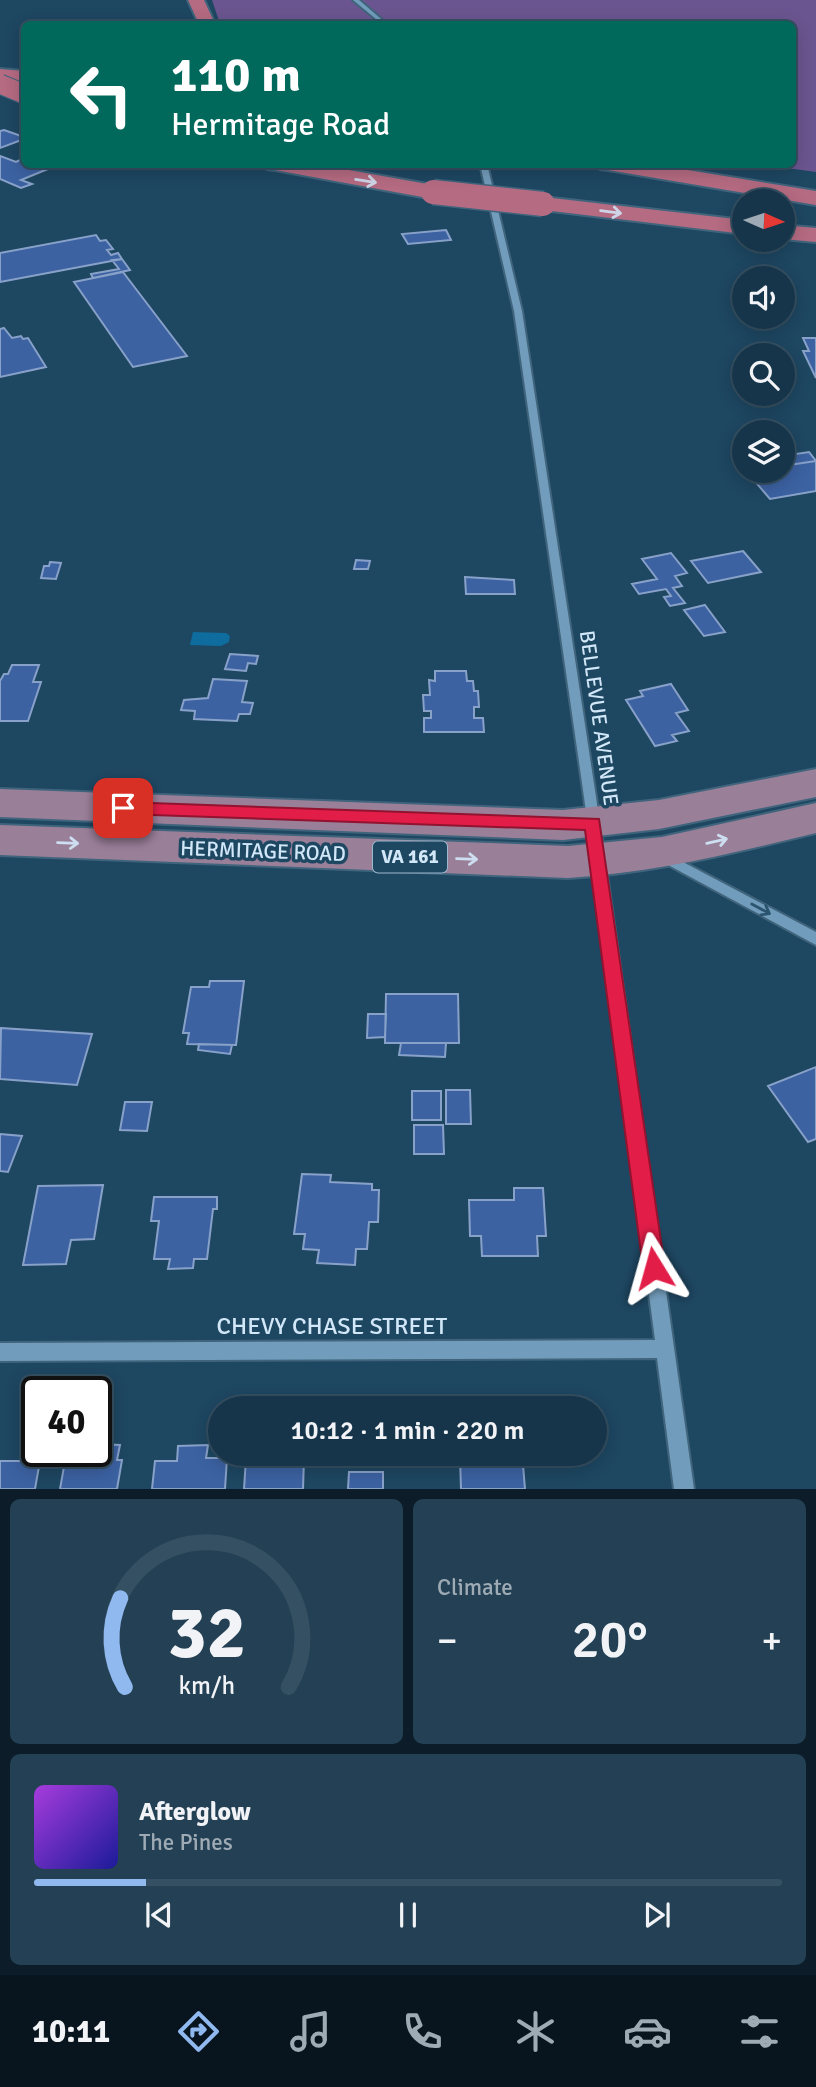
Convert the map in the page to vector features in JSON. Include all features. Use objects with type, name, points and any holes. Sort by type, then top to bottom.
[{"type":"highway","points":[[196,0],[206,21]]},
{"type":"highway","points":[[0,75],[21,77]]},
{"type":"highway","points":[[0,86],[21,91]]},
{"type":"highway","points":[[298,168],[433,192],[732,226]]},
{"type":"highway","points":[[632,168],[816,198]]},
{"type":"highway","points":[[706,168],[816,186]]},
{"type":"highway","points":[[795,234],[816,236]]},
{"type":"main road","name":"HERMITAGE ROAD","points":[[0,840],[545,862],[681,811],[816,783]]},
{"type":"main road","name":"HERMITAGE ROAD","points":[[0,803],[563,825],[596,842],[658,853],[816,818]]},
{"type":"street","points":[[356,0],[381,21]]},
{"type":"street","name":"BELLEVUE AVENUE","points":[[483,168],[518,311],[596,842],[684,1489]]},
{"type":"street","points":[[658,853],[816,939]]},
{"type":"street","name":"CHEVY CHASE STREET","points":[[0,1352],[665,1349]]},
{"type":"shaded area","points":[[212,0],[816,0],[816,172],[787,168],[796,168],[796,21],[219,21]]},
{"type":"water","points":[[193,632],[226,633],[230,636],[229,642],[221,646],[190,645]]},
{"type":"building","points":[[0,131],[21,136],[21,140],[0,148]]},
{"type":"building","points":[[0,156],[16,162],[21,160],[21,168],[50,168],[21,180],[32,184],[21,188],[0,179]]},
{"type":"building","points":[[446,230],[451,240],[408,244],[402,234]]},
{"type":"building","points":[[96,235],[100,241],[106,240],[113,249],[107,250],[111,255],[118,253],[122,259],[0,282],[0,253]]},
{"type":"building","points":[[122,259],[130,270],[93,278],[91,274],[119,269],[112,260]]},
{"type":"building","points":[[123,272],[187,356],[133,367],[74,282]]},
{"type":"building","points":[[4,328],[12,338],[28,338],[46,367],[0,377],[0,329]]},
{"type":"building","points":[[803,338],[816,338],[816,378],[803,351],[809,351]]},
{"type":"building","points":[[809,452],[816,461],[795,464],[795,454]]},
{"type":"building","points":[[816,461],[816,491],[770,499],[756,483],[795,483],[795,464]]},
{"type":"building","points":[[743,551],[761,572],[708,583],[691,561]]},
{"type":"building","points":[[671,553],[687,573],[675,576],[682,586],[673,588],[685,603],[670,606],[664,597],[671,596],[666,589],[639,594],[632,584],[657,579],[642,559]]},
{"type":"building","points":[[356,560],[370,561],[368,569],[354,569]]},
{"type":"building","points":[[50,562],[61,563],[56,579],[41,578],[44,566],[49,566]]},
{"type":"building","points":[[465,577],[514,580],[515,594],[466,594]]},
{"type":"building","points":[[705,605],[725,632],[704,636],[684,610]]},
{"type":"building","points":[[230,654],[258,656],[256,664],[248,663],[246,671],[225,669]]},
{"type":"building","points":[[12,665],[39,665],[33,682],[41,682],[28,721],[0,721],[0,681],[4,674],[8,674]]},
{"type":"building","points":[[435,671],[466,671],[467,681],[473,681],[474,691],[478,691],[479,707],[474,707],[474,718],[483,718],[484,732],[424,732],[424,718],[431,718],[431,711],[424,711],[423,695],[430,695],[429,680],[435,681]]},
{"type":"building","points":[[213,679],[247,681],[242,702],[253,703],[250,714],[239,714],[237,721],[194,719],[195,711],[181,710],[184,700],[208,698]]},
{"type":"building","points":[[671,684],[688,710],[676,713],[689,731],[672,735],[677,741],[655,746],[626,700],[643,696],[640,691]]},
{"type":"building","points":[[210,981],[244,981],[236,1045],[187,1044],[189,1033],[183,1033],[191,987],[209,987]]},
{"type":"building","points":[[386,994],[458,994],[459,1043],[385,1043]]},
{"type":"building","points":[[368,1014],[386,1014],[385,1037],[367,1038]]},
{"type":"building","points":[[1,1028],[92,1034],[77,1085],[0,1079]]},
{"type":"building","points":[[401,1043],[446,1043],[445,1057],[399,1055]]},
{"type":"building","points":[[199,1044],[232,1045],[230,1054],[198,1050]]},
{"type":"building","points":[[816,1067],[816,1139],[808,1142],[768,1086]]},
{"type":"building","points":[[446,1090],[470,1090],[471,1124],[446,1124]]},
{"type":"building","points":[[412,1091],[441,1091],[441,1120],[412,1120]]},
{"type":"building","points":[[125,1102],[152,1102],[147,1131],[120,1130]]},
{"type":"building","points":[[414,1125],[443,1125],[444,1154],[414,1154]]},
{"type":"building","points":[[0,1134],[22,1136],[8,1172],[0,1171]]},
{"type":"building","points":[[302,1174],[331,1175],[330,1182],[372,1184],[372,1190],[379,1190],[378,1222],[369,1222],[367,1249],[356,1249],[355,1265],[317,1263],[319,1250],[303,1249],[305,1234],[294,1234]]},
{"type":"building","points":[[103,1185],[94,1239],[71,1240],[66,1264],[23,1265],[38,1186]]},
{"type":"building","points":[[514,1188],[543,1188],[546,1236],[537,1236],[538,1256],[482,1256],[481,1236],[470,1236],[469,1200],[514,1200]]},
{"type":"building","points":[[154,1197],[217,1197],[207,1259],[194,1259],[193,1268],[168,1269],[170,1259],[154,1259],[159,1221],[151,1221]]},
{"type":"building","points":[[112,1445],[120,1445],[117,1460],[122,1460],[117,1489],[60,1489],[64,1467],[112,1467]]},
{"type":"building","points":[[208,1445],[208,1466],[226,1466],[225,1489],[152,1489],[155,1461],[177,1461],[178,1446]]},
{"type":"building","points":[[0,1461],[21,1461],[21,1467],[39,1467],[35,1489],[0,1489]]},
{"type":"building","points":[[246,1466],[304,1466],[303,1489],[244,1489]]},
{"type":"building","points":[[460,1466],[523,1466],[525,1489],[461,1489]]},
{"type":"building","points":[[349,1472],[383,1472],[383,1489],[348,1489]]},
{"type":"route","points":[[123,808],[563,825],[593,823],[654,1268]]}]
